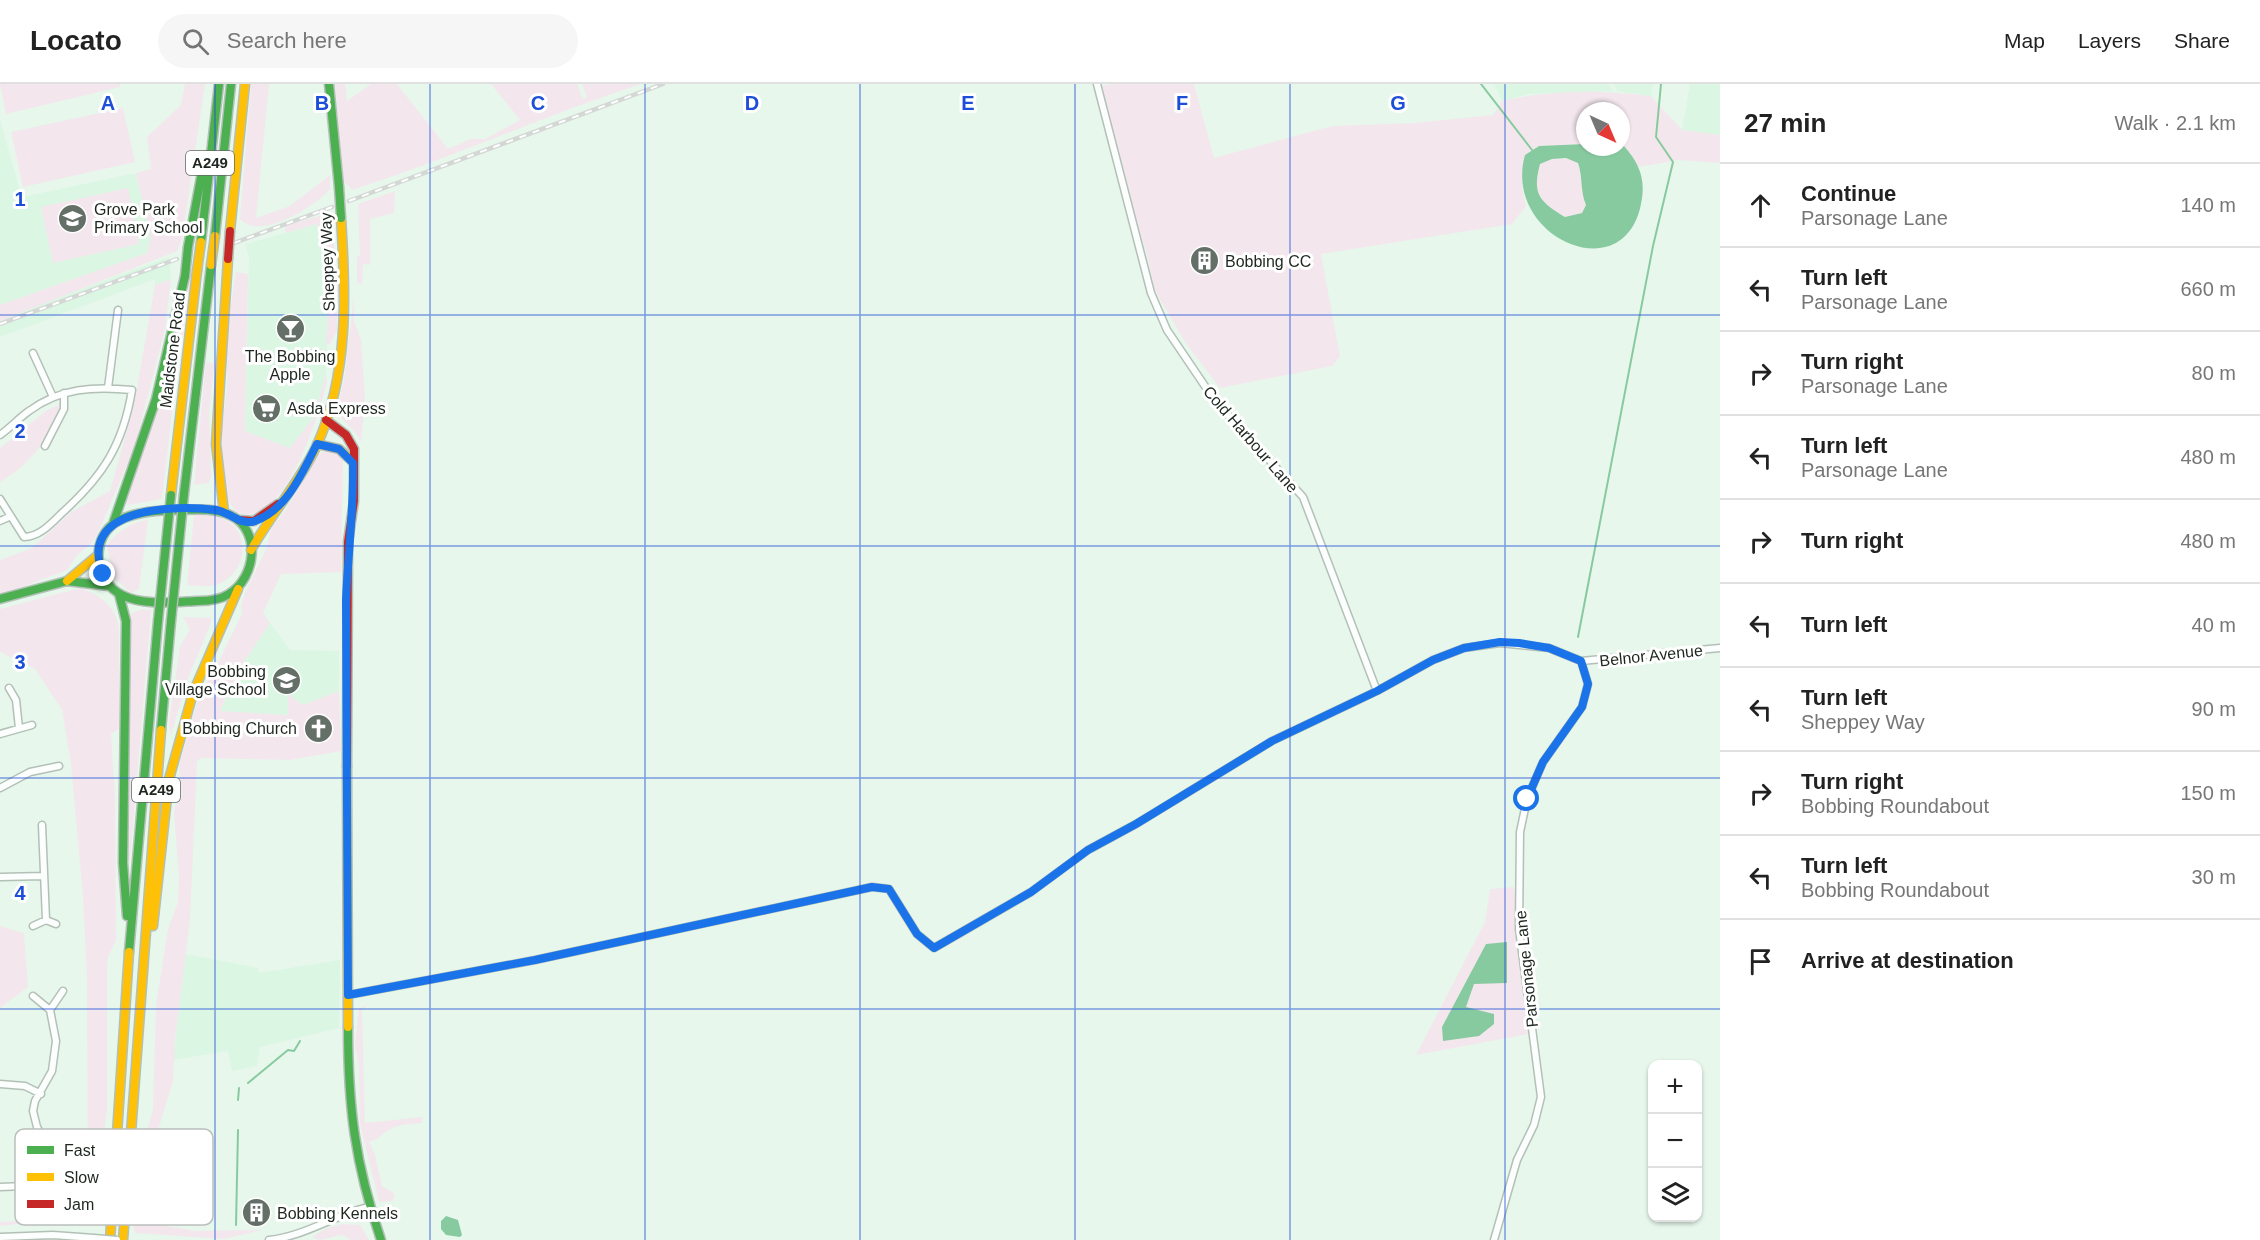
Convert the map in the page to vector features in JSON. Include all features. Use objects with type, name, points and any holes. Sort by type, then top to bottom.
[{"type":"main road","name":"Maidstone Road","points":[[129,952],[171,495],[219,84]]},
{"type":"main road","name":"Maidstone Road","points":[[143,959],[171,621],[231,84]]},
{"type":"main road","points":[[224,512],[216,444],[230,231],[245,84]]},
{"type":"main road","name":"Sheppey Way","points":[[251,550],[317,444],[326,420],[339,358],[345,279],[339,187],[328,84]]},
{"type":"main road","points":[[214,133],[205,154],[185,276],[156,399],[113,524],[102,539],[98,555],[109,586],[119,594],[140,602],[194,601],[226,596],[238,589]]},
{"type":"main road","points":[[326,420],[346,435],[351,442],[353,463],[354,501],[348,542],[346,600],[348,1093],[352,1134],[369,1206],[381,1240]]},
{"type":"main road","points":[[317,444],[339,449],[353,463]]},
{"type":"main road","name":"Sheppey Way","points":[[239,520],[254,521],[284,500]]},
{"type":"main road","points":[[113,524],[140,513],[204,510],[224,512],[239,520],[248,533],[251,550],[249,571],[238,589],[196,684],[174,759],[169,779],[152,928],[143,959]]},
{"type":"main road","points":[[67,581],[98,555]]},
{"type":"main road","points":[[0,599],[67,581],[109,586]]},
{"type":"main road","points":[[119,594],[126,621],[123,863],[129,952]]},
{"type":"main road","name":"A249","points":[[117,1129],[129,952]]},
{"type":"main road","name":"A249","points":[[131,1129],[143,959]]},
{"type":"main road","name":"A249","points":[[110,1240],[111,1225]]},
{"type":"main road","name":"A249","points":[[123,1240],[124,1225]]},
{"type":"street","name":"Cold Harbour Lane","points":[[1097,84],[1151,293],[1167,330],[1215,401],[1303,497],[1362,657],[1377,691]]},
{"type":"street","points":[[108,387],[118,310]]},
{"type":"street","points":[[33,353],[53,397]]},
{"type":"street","points":[[294,355],[318,354],[339,358]]},
{"type":"street","points":[[0,435],[29,411],[64,393],[108,387],[132,390],[120,437],[104,470],[83,494],[34,537],[24,537],[0,500]]},
{"type":"street","points":[[45,446],[64,409],[64,393]]},
{"type":"street","points":[[0,520],[9,517]]},
{"type":"street","points":[[348,995],[535,960],[872,887],[889,889],[917,934],[934,948],[1031,892],[1088,850],[1136,824],[1272,741],[1377,691],[1433,660],[1464,648],[1500,642],[1549,648],[1581,661]]},
{"type":"street","name":"Belnor Avenue","points":[[1581,661],[1720,648]]},
{"type":"street","name":"Parsonage Lane","points":[[1494,1240],[1514,1169],[1534,1125],[1541,1097],[1519,929],[1520,832],[1527,799],[1543,762],[1582,707],[1588,684],[1581,661]]},
{"type":"street","points":[[9,688],[16,699],[20,729]]},
{"type":"street","points":[[0,734],[32,725]]},
{"type":"street","points":[[0,788],[30,772],[58,766]]},
{"type":"street","points":[[42,825],[46,920]]},
{"type":"street","points":[[0,877],[44,876]]},
{"type":"street","points":[[33,926],[46,920],[56,924]]},
{"type":"street","points":[[50,1010],[63,991]]},
{"type":"street","points":[[33,996],[50,1010],[56,1041],[52,1071],[42,1094],[35,1101],[33,1111],[39,1129]]},
{"type":"street","points":[[0,1084],[25,1086],[42,1094]]},
{"type":"street","points":[[0,1187],[15,1186]]},
{"type":"street","points":[[269,1240],[303,1234],[354,1210],[369,1206]]},
{"type":"street","points":[[0,1237],[53,1235],[117,1240]]},
{"type":"shaded area","points":[[0,84],[120,84],[120,87],[6,114]]},
{"type":"shaded area","points":[[185,84],[205,84],[182,239],[177,251],[0,321],[0,305],[147,253],[151,239],[136,173],[151,169],[147,137],[181,105]]},
{"type":"shaded area","points":[[251,84],[269,84],[256,218],[290,206],[330,175],[330,189],[323,196],[287,219],[260,226],[249,225],[240,219]]},
{"type":"shaded area","points":[[335,84],[345,84],[347,101],[371,84],[397,84],[448,149],[471,139],[485,139],[520,120],[491,84],[577,84],[583,99],[587,97],[582,84],[641,84],[352,190],[343,180]]},
{"type":"shaded area","points":[[1194,84],[1214,158],[1332,126],[1414,123],[1493,115],[1502,101],[1539,94],[1595,92],[1651,96],[1682,130],[1720,135],[1720,163],[1678,160],[1638,167],[1630,156],[1630,102],[1576,102],[1576,144],[1539,146],[1525,155],[1522,187],[1526,206],[1512,224],[1321,254],[1340,356],[1332,366],[1220,388],[1185,342],[1155,291],[1146,251],[1123,181],[1102,86]]},
{"type":"shaded area","points":[[1494,84],[1609,84],[1612,91],[1529,94],[1502,101]]},
{"type":"shaded area","points":[[1614,84],[1653,84],[1651,96],[1617,91]]},
{"type":"shaded area","points":[[1690,84],[1720,84],[1720,135],[1682,130]]},
{"type":"shaded area","points":[[123,108],[135,162],[23,187],[11,132]]},
{"type":"shaded area","name":"Grove Park Primary School","points":[[0,120],[22,197],[136,173],[151,239],[147,253],[0,305]]},
{"type":"shaded area","points":[[1576,144],[1576,156],[1630,156],[1630,154],[1638,166],[1643,187],[1641,204],[1630,230],[1612,245],[1591,248],[1568,243],[1547,229],[1531,209],[1523,184],[1525,155],[1539,146]],"holes":[[[1566,158],[1578,163],[1586,205],[1582,213],[1565,217],[1549,206],[1540,196],[1537,183],[1540,164],[1552,159]]]},
{"type":"shaded area","points":[[1566,158],[1578,162],[1586,205],[1582,213],[1565,217],[1544,201],[1540,196],[1537,183],[1540,164],[1552,159]]},
{"type":"shaded area","points":[[128,188],[139,244],[53,263],[41,207]]},
{"type":"shaded area","points":[[395,191],[394,213],[370,219],[370,265],[363,264],[362,284],[357,283],[357,257],[360,255],[358,204]]},
{"type":"shaded area","points":[[329,213],[335,251],[331,262],[338,279],[337,331],[330,344],[326,345],[329,286],[317,224],[285,233],[285,226]]},
{"type":"shaded area","points":[[317,224],[329,286],[326,374],[314,417],[290,448],[245,431],[249,258],[246,244]]},
{"type":"shaded area","points":[[169,257],[171,279],[155,285],[155,279],[0,337],[0,319]]},
{"type":"shaded area","points":[[193,270],[175,386],[162,499],[128,505],[126,503],[164,385],[189,271]]},
{"type":"shaded area","points":[[236,272],[248,274],[245,431],[290,448],[314,417],[326,374],[327,383],[317,417],[291,478],[279,495],[266,507],[246,515],[237,512],[231,505],[222,477],[220,451],[227,382],[228,333]]},
{"type":"shaded area","points":[[171,279],[165,329],[139,430],[132,453],[97,535],[91,544],[77,555],[67,570],[0,593],[0,560],[32,548],[71,512],[110,491],[134,405],[155,285]]},
{"type":"shaded area","points":[[354,296],[354,322],[361,339],[365,398],[361,442],[337,410],[344,380]]},
{"type":"shaded area","points":[[206,362],[214,364],[209,414],[211,476],[209,483],[194,485]]},
{"type":"shaded area","points":[[61,404],[62,410],[37,451],[21,468],[0,482],[0,448],[47,410]]},
{"type":"shaded area","points":[[327,450],[340,453],[343,458],[341,572],[281,574],[263,613],[270,623],[239,669],[220,711],[288,715],[288,694],[303,705],[339,691],[341,751],[290,760],[200,758],[197,762],[190,920],[175,1040],[173,1081],[158,1129],[147,1129],[153,1107],[156,1005],[168,929],[178,902],[179,876],[174,814],[175,806],[182,795],[179,766],[202,688],[211,677],[242,614],[241,605],[245,593],[267,547],[271,528],[285,511],[319,454]]},
{"type":"shaded area","points":[[194,515],[222,518],[232,524],[239,533],[242,543],[242,553],[234,573],[215,585],[187,585]]},
{"type":"shaded area","points":[[148,520],[139,589],[131,593],[113,577],[107,545],[125,528]]},
{"type":"shaded area","points":[[80,588],[106,602],[114,613],[119,628],[119,729],[111,734],[115,797],[116,941],[108,957],[107,968],[107,1110],[104,1129],[88,1129],[87,978],[83,897],[71,764],[62,710],[35,669],[0,652],[0,609]]},
{"type":"shaded area","points":[[142,609],[151,610],[130,861],[126,861],[130,614]]},
{"type":"shaded area","points":[[183,617],[211,618],[211,623],[188,678],[171,735],[169,723],[180,646],[190,630]]},
{"type":"shaded area","name":"Bobbing Village School","points":[[270,623],[290,650],[339,651],[339,691],[303,705],[288,715],[220,712],[239,669]]},
{"type":"shaded area","points":[[1514,887],[1528,1034],[1416,1055],[1485,922],[1490,889]],"holes":[[[1486,945],[1466,1008],[1442,1027]]]},
{"type":"shaded area","points":[[0,926],[24,933],[28,987],[0,1008]]},
{"type":"shaded area","points":[[1507,942],[1507,983],[1474,984],[1466,1007],[1494,1014],[1494,1024],[1479,1036],[1443,1041],[1442,1027],[1486,944]]},
{"type":"shaded area","points":[[185,954],[258,968],[259,973],[340,960],[339,1028],[260,1047],[257,1066],[232,1071],[228,1051],[173,1060]]},
{"type":"shaded area","points":[[367,1004],[362,1011],[365,1123],[422,1117],[422,1123],[396,1127],[369,1142],[375,1155],[382,1186],[395,1194],[392,1201],[379,1202],[360,1124],[359,1064],[355,1046],[359,1009]]},
{"type":"shaded area","points":[[446,1216],[458,1220],[462,1235],[460,1237],[446,1235],[441,1229],[441,1221]]},
{"type":"shaded area","points":[[15,1221],[15,1224],[0,1226],[0,1222]]},
{"type":"shaded area","points":[[343,1224],[360,1225],[369,1240],[351,1240],[342,1235],[320,1240],[312,1237],[327,1228]]},
{"type":"shaded area","points":[[159,1225],[196,1231],[263,1230],[224,1239],[135,1233],[133,1226]]},
{"type":"waterway","points":[[1481,84],[1532,150]]},
{"type":"waterway","points":[[1578,637],[1653,246],[1673,162],[1656,137],[1661,84]]},
{"type":"waterway","points":[[248,1083],[288,1050],[294,1051],[300,1041]]},
{"type":"waterway","points":[[238,1100],[239,1088]]},
{"type":"waterway","points":[[236,1225],[238,1130]]},
{"type":"railway","points":[[349,201],[663,84]]},
{"type":"railway","points":[[234,243],[332,207]]},
{"type":"railway","points":[[0,324],[177,259]]},
{"type":"traffic: fast","points":[[201,242],[219,84]]},
{"type":"traffic: fast","points":[[215,236],[231,84]]},
{"type":"traffic: fast","points":[[329,84],[339,187]]},
{"type":"traffic: fast","points":[[188,247],[205,156]]},
{"type":"traffic: fast","points":[[339,187],[341,218]]},
{"type":"traffic: fast","points":[[185,276],[188,247]]},
{"type":"traffic: fast","points":[[184,494],[211,265]]},
{"type":"traffic: fast","points":[[113,524],[156,399],[185,276]]},
{"type":"traffic: fast","points":[[171,621],[184,494]]},
{"type":"traffic: fast","points":[[158,621],[171,495]]},
{"type":"traffic: fast","points":[[172,510],[223,512],[240,522],[247,531],[251,542],[250,566],[238,587],[229,594],[210,600],[140,601],[122,595],[105,580],[101,569],[99,547],[109,528],[118,521],[137,514],[172,510]]},
{"type":"traffic: fast","points":[[0,599],[67,581],[109,586]]},
{"type":"traffic: fast","points":[[119,594],[126,621],[123,863],[127,916]]},
{"type":"traffic: fast","points":[[129,952],[158,621]]},
{"type":"traffic: fast","points":[[161,730],[171,621]]},
{"type":"traffic: fast","points":[[348,1027],[355,1135],[365,1186],[381,1240]]},
{"type":"traffic: slow","points":[[230,231],[245,84]]},
{"type":"traffic: slow","points":[[251,550],[310,459],[327,418],[335,390],[340,362],[344,305],[341,218]]},
{"type":"traffic: slow","points":[[211,265],[215,236]]},
{"type":"traffic: slow","points":[[197,271],[201,242]]},
{"type":"traffic: slow","points":[[224,512],[216,444],[228,259]]},
{"type":"traffic: slow","points":[[171,495],[197,271]]},
{"type":"traffic: slow","points":[[317,444],[339,449],[353,462]]},
{"type":"traffic: slow","points":[[67,581],[98,555]]},
{"type":"traffic: slow","points":[[153,926],[169,779],[193,693],[238,589]]},
{"type":"traffic: slow","points":[[131,1129],[161,730]]},
{"type":"traffic: slow","points":[[347,766],[348,1027]]},
{"type":"traffic: slow","points":[[117,1129],[129,952]]},
{"type":"traffic: slow","points":[[110,1240],[111,1225]]},
{"type":"traffic: slow","points":[[123,1240],[124,1225]]},
{"type":"traffic: jam","points":[[228,259],[230,231]]},
{"type":"traffic: jam","points":[[326,420],[346,435],[354,449],[354,501],[348,542],[347,766]]},
{"type":"traffic: jam","points":[[239,520],[254,521],[278,504]]},
{"type":"place","name":"Grove Park Primary School","points":[[73,218]]},
{"type":"place","name":"Bobbing CC","points":[[1204,261]]},
{"type":"place","name":"The Bobbing Apple","points":[[290,328]]},
{"type":"place","name":"Asda Express","points":[[266,408]]},
{"type":"place","name":"Bobbing Village School","points":[[287,680]]},
{"type":"place","name":"Bobbing Church","points":[[318,728]]},
{"type":"place","name":"Bobbing Kennels","points":[[256,1213]]},
{"type":"route","points":[[103,574],[98,555],[102,539],[113,524],[128,516],[160,511],[216,510],[245,522],[254,521],[284,500],[317,444],[339,449],[353,463],[354,501],[348,542],[346,600],[348,995],[535,960],[840,896],[872,887],[889,889],[897,898],[917,934],[934,948],[1031,892],[1088,850],[1136,824],[1300,725],[1377,691],[1433,660],[1464,648],[1500,642],[1549,648],[1581,661],[1588,684],[1582,707],[1543,762],[1527,799]]}]
